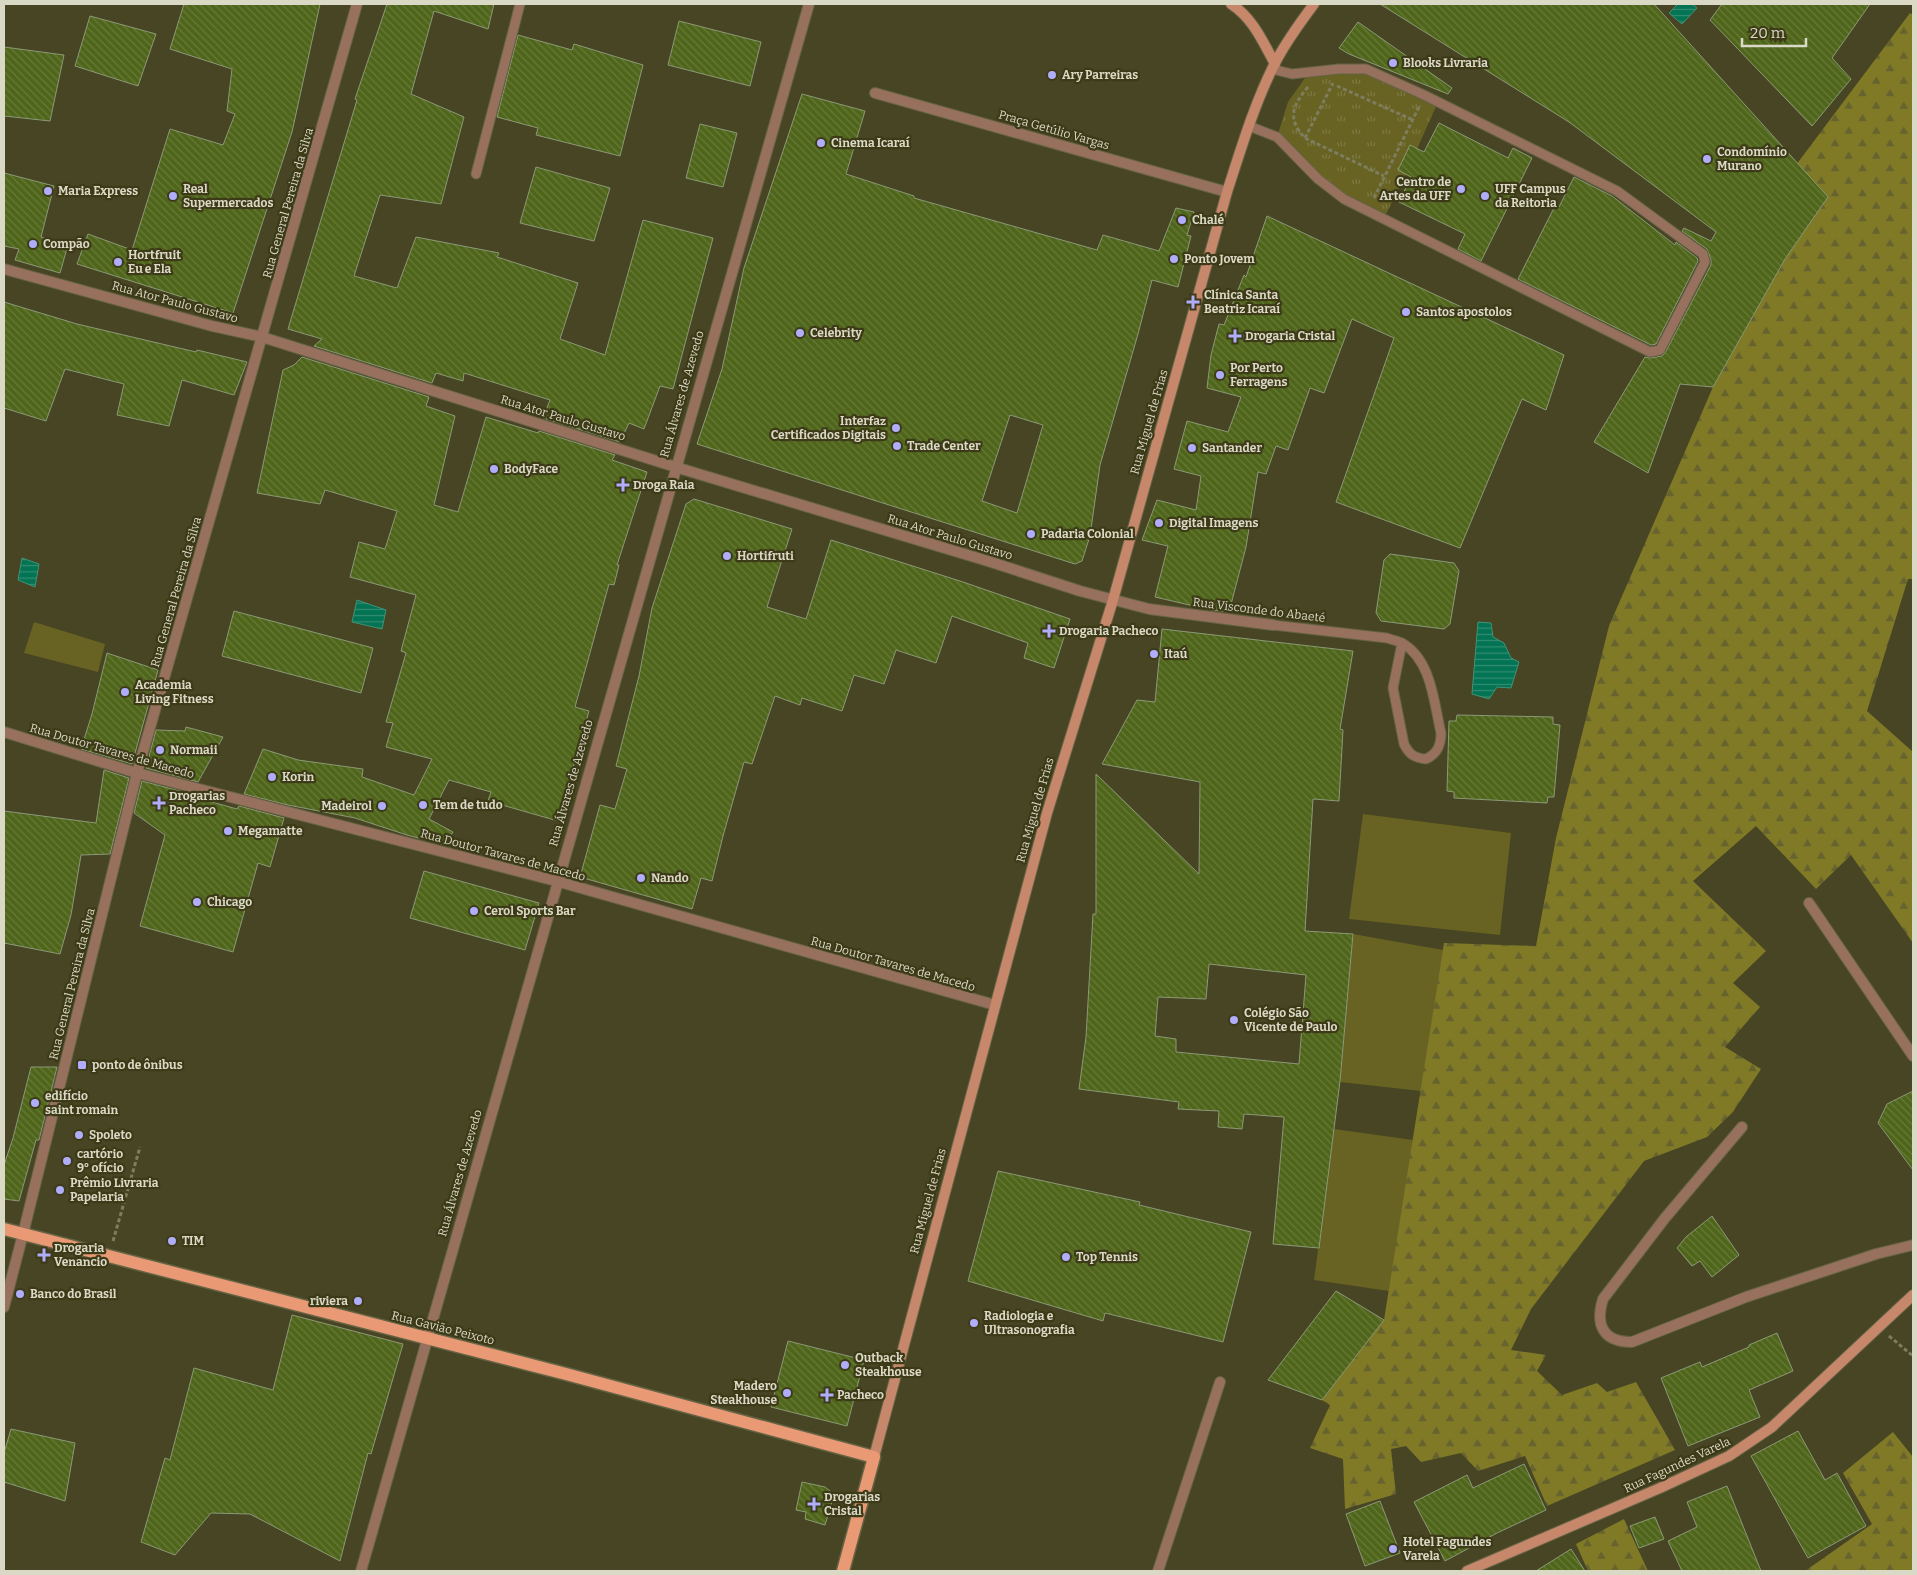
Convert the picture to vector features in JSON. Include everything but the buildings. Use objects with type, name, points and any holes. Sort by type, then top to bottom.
[{"type":"main road","points":[[1231,4],[1241,10],[1254,26],[1274,66]]},
{"type":"main road","name":"Rua Miguel de Frias","points":[[843,1571],[1047,813],[1113,600],[1227,192],[1249,126],[1274,66],[1292,34],[1314,4]]},
{"type":"main road","name":"Rua Gavião Peixoto","points":[[4,1229],[426,1338],[874,1457]]},
{"type":"main road","name":"Rua Fagundes Varela","points":[[1467,1571],[1730,1456],[1772,1427],[1913,1295]]},
{"type":"street","name":"Rua General Pereira da Silva","points":[[4,1307],[137,773],[357,4]]},
{"type":"street","name":"Rua Álvares de Azevedo","points":[[361,1571],[674,466],[809,4]]},
{"type":"street","name":"Praça Getúlio Vargas","points":[[875,93],[1227,192]]},
{"type":"street","name":"Rua Ator Paulo Gustavo","points":[[4,269],[212,326],[262,337],[674,466],[1113,600]]},
{"type":"street","name":"Rua Visconde do Abaeté","points":[[1113,600],[1149,609],[1273,625]]},
{"type":"street","name":"Rua Doutor Tavares de Macedo","points":[[4,732],[137,773],[556,881],[995,1006]]},
{"type":"street","points":[[1809,903],[1913,1056]]},
{"type":"street","points":[[1742,1128],[1665,1218],[1603,1299],[1599,1310],[1599,1321],[1609,1337],[1618,1342],[1632,1342],[1746,1297],[1876,1254],[1913,1245]]},
{"type":"street","points":[[1158,1571],[1220,1382]]},
{"type":"lane","points":[[476,174],[520,4]]},
{"type":"lane","points":[[1249,126],[1277,137],[1324,184],[1344,199],[1650,352],[1660,350],[1705,262],[1703,254],[1617,191],[1424,95],[1366,70],[1339,69],[1292,74],[1274,66]]},
{"type":"lane","name":"Rua Visconde do Abaeté","points":[[1273,625],[1379,637],[1402,643],[1412,651],[1423,664],[1429,678],[1441,733],[1438,750],[1433,756],[1426,759],[1413,756],[1404,744],[1393,688],[1402,643]]},
{"type":"path","points":[[1295,157],[1339,69]]},
{"type":"path","points":[[1327,82],[1413,120]]},
{"type":"path","points":[[1309,85],[1298,98],[1293,114],[1296,128],[1305,138],[1384,176]]},
{"type":"path","points":[[1367,211],[1424,95]]},
{"type":"path","points":[[108,1256],[140,1147]]},
{"type":"path","points":[[1880,1326],[1894,1342],[1913,1356]]},
{"type":"green space","points":[[1910,13],[1913,15],[1913,579],[1908,579],[1867,711],[1913,752],[1913,943],[1851,855],[1816,889],[1756,826],[1693,881],[1766,951],[1733,983],[1760,1007],[1725,1047],[1761,1069],[1733,1112],[1707,1137],[1644,1161],[1531,1309],[1511,1350],[1546,1355],[1537,1371],[1562,1395],[1597,1383],[1607,1392],[1636,1382],[1675,1450],[1547,1506],[1525,1456],[1478,1471],[1461,1453],[1421,1462],[1406,1446],[1391,1449],[1396,1494],[1345,1509],[1343,1459],[1310,1448],[1330,1405],[1322,1400],[1384,1320],[1444,943],[1536,946],[1556,838],[1609,626],[1713,387],[1785,259],[1828,197],[1796,165]]},
{"type":"green space","points":[[1366,69],[1438,102],[1417,149],[1410,145],[1398,170],[1406,174],[1383,220],[1344,199],[1277,137],[1288,102],[1310,71]]},
{"type":"green space","points":[[34,622],[105,644],[98,672],[24,653]]},
{"type":"green space","points":[[1363,814],[1511,833],[1500,935],[1349,919]]},
{"type":"green space","points":[[1353,934],[1443,950],[1421,1091],[1340,1082]]},
{"type":"green space","points":[[1334,1129],[1413,1140],[1389,1291],[1314,1280]]},
{"type":"green space","points":[[1893,1432],[1913,1457],[1913,1571],[1805,1571],[1872,1524],[1843,1473]]},
{"type":"green space","points":[[1624,1519],[1648,1571],[1588,1571],[1576,1544]]},
{"type":"shaded area","points":[[1678,4],[1692,4],[1697,8],[1682,24],[1669,13]]},
{"type":"shaded area","points":[[22,558],[39,564],[35,587],[18,580]]},
{"type":"shaded area","points":[[357,600],[386,610],[382,629],[352,622]]},
{"type":"shaded area","points":[[1478,622],[1491,623],[1493,637],[1504,643],[1511,658],[1519,662],[1511,688],[1497,687],[1489,699],[1472,694]]},
{"type":"place","name":"Blooks Livraria","points":[[1393,63]]},
{"type":"place","name":"Ary Parreiras","points":[[1052,75]]},
{"type":"place","name":"Cinema Icaraí","points":[[821,143]]},
{"type":"place","name":"Condomínio Murano","points":[[1707,159]]},
{"type":"place","name":"Centro de Artes da UFF","points":[[1461,189]]},
{"type":"place","name":"Maria Express","points":[[48,191]]},
{"type":"place","name":"Real Supermercados","points":[[173,196]]},
{"type":"place","name":"UFF Campus da Reitoria","points":[[1485,196]]},
{"type":"place","name":"Chalé","points":[[1182,220]]},
{"type":"place","name":"Compão","points":[[33,244]]},
{"type":"place","name":"Ponto Jovem","points":[[1174,259]]},
{"type":"place","name":"Hortfruit Eu e Ela","points":[[118,262]]},
{"type":"place","name":"Clínica Santa Beatriz Icaraí","points":[[1193,302]]},
{"type":"place","name":"Santos apostolos","points":[[1406,312]]},
{"type":"place","name":"Celebrity","points":[[800,333]]},
{"type":"place","name":"Drogaria Cristal","points":[[1235,336]]},
{"type":"place","name":"Por Perto Ferragens","points":[[1220,375]]},
{"type":"place","name":"Interfaz Certificados Digitais","points":[[896,428]]},
{"type":"place","name":"Trade Center","points":[[897,446]]},
{"type":"place","name":"Santander","points":[[1192,448]]},
{"type":"place","name":"BodyFace","points":[[494,469]]},
{"type":"place","name":"Droga Raia","points":[[623,485]]},
{"type":"place","name":"Digital Imagens","points":[[1159,523]]},
{"type":"place","name":"Padaria Colonial","points":[[1031,534]]},
{"type":"place","name":"Hortifruti","points":[[727,556]]},
{"type":"place","name":"Drogaria Pacheco","points":[[1049,631]]},
{"type":"place","name":"Itaú","points":[[1154,654]]},
{"type":"place","name":"Academia Living Fitness","points":[[125,692]]},
{"type":"place","name":"Normaii","points":[[160,750]]},
{"type":"place","name":"Korin","points":[[272,777]]},
{"type":"place","name":"Drogarias Pacheco","points":[[159,803]]},
{"type":"place","name":"Tem de tudo","points":[[423,805]]},
{"type":"place","name":"Madeirol","points":[[382,806]]},
{"type":"place","name":"Megamatte","points":[[228,831]]},
{"type":"place","name":"Nando","points":[[641,878]]},
{"type":"place","name":"Chicago","points":[[197,902]]},
{"type":"place","name":"Cerol Sports Bar","points":[[474,911]]},
{"type":"place","name":"Colégio São Vicente de Paulo","points":[[1234,1020]]},
{"type":"place","name":"ponto de ônibus","points":[[82,1065]]},
{"type":"place","name":"edifício saint romain","points":[[35,1103]]},
{"type":"place","name":"Spoleto","points":[[79,1135]]},
{"type":"place","name":"cartório 9° ofício","points":[[67,1161]]},
{"type":"place","name":"Prêmio Livraria Papelaria","points":[[60,1190]]},
{"type":"place","name":"TIM","points":[[172,1241]]},
{"type":"place","name":"Drogaria Venancio","points":[[44,1255]]},
{"type":"place","name":"Top Tennis","points":[[1066,1257]]},
{"type":"place","name":"Banco do Brasil","points":[[20,1294]]},
{"type":"place","name":"riviera","points":[[358,1301]]},
{"type":"place","name":"Radiologia e Ultrasonografia","points":[[974,1323]]},
{"type":"place","name":"Outback Steakhouse","points":[[845,1365]]},
{"type":"place","name":"Madero Steakhouse","points":[[787,1393]]},
{"type":"place","name":"Pacheco","points":[[827,1395]]},
{"type":"place","name":"Drogarias Cristal","points":[[814,1504]]},
{"type":"place","name":"Hotel Fagundes Varela","points":[[1393,1549]]}]
